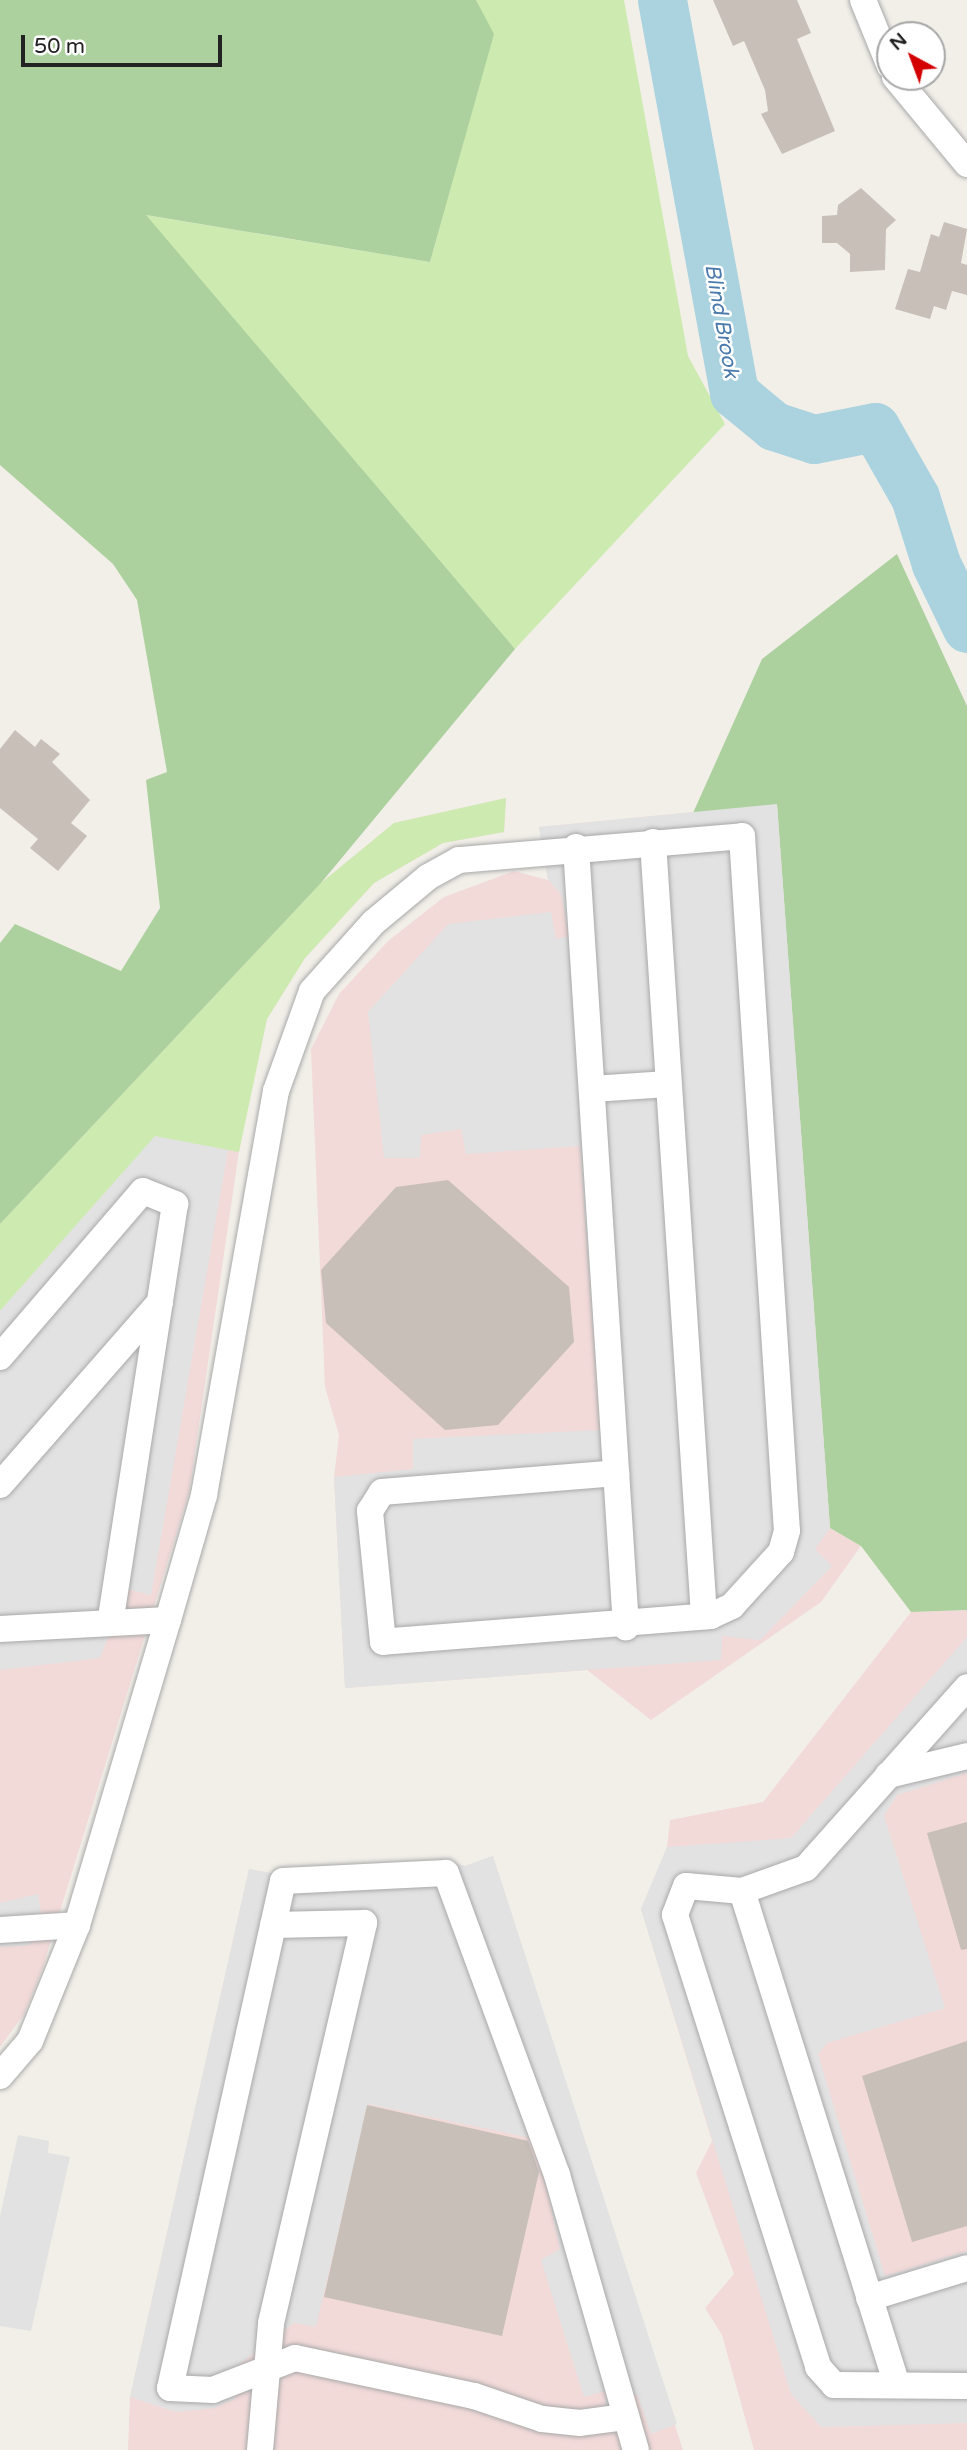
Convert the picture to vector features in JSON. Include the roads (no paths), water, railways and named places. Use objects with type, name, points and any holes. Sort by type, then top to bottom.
[{"type":"street","points":[[863,0],[876,32]]},
{"type":"street","points":[[907,91],[967,164]]},
{"type":"street","points":[[0,2076],[30,2041],[77,1925],[168,1620],[204,1494],[276,1091],[312,991],[339,956],[428,877],[459,860],[495,853],[742,836],[787,1531],[781,1552],[732,1606],[704,1616],[626,1627],[383,1643],[370,1511],[389,1489],[616,1474]]},
{"type":"street","points":[[653,842],[704,1616]]},
{"type":"street","points":[[576,847],[626,1627]]},
{"type":"street","points":[[592,1089],[668,1084]]},
{"type":"street","points":[[0,1357],[143,1191],[175,1204],[110,1623]]},
{"type":"street","points":[[0,1485],[160,1302]]},
{"type":"street","points":[[0,1629],[168,1620]]},
{"type":"street","points":[[967,1687],[806,1868],[742,1891],[696,1883],[676,1899],[713,2048],[818,2367],[834,2385],[967,2385]]},
{"type":"street","points":[[888,1775],[967,1756]]},
{"type":"street","points":[[625,2417],[580,2423],[542,2419],[474,2396],[295,2358],[214,2390],[170,2388],[283,1881],[446,1874],[557,2175],[636,2450]]},
{"type":"street","points":[[742,1891],[897,2385]]},
{"type":"street","points":[[260,2450],[271,2323],[364,1923],[273,1925]]},
{"type":"street","points":[[0,1930],[77,1925]]},
{"type":"street","points":[[869,2298],[967,2268]]},
{"type":"waterway","name":"Blind Brook","points":[[662,0],[734,393],[774,426],[814,439],[875,427],[915,497],[936,564],[967,628]]}]
